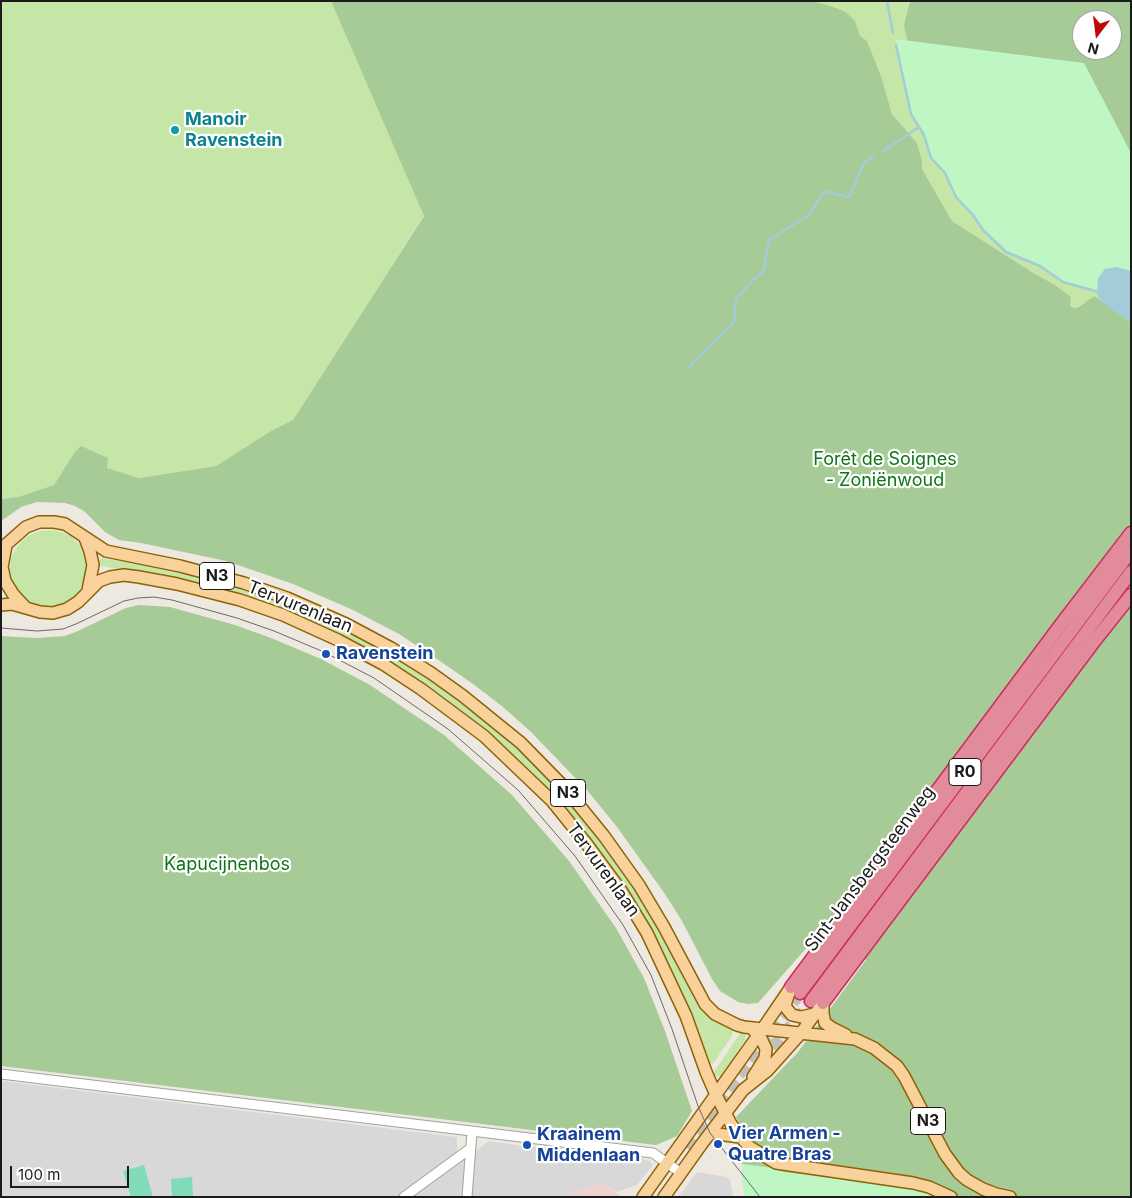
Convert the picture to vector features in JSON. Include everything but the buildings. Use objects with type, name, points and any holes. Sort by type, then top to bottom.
[{"type":"highway","points":[[795,990],[1059,626],[1131,533]]},
{"type":"highway","name":"Sint-Jansbergsteenweg","points":[[795,990],[1131,551]]},
{"type":"highway","name":"Sint-Jansbergsteenweg","points":[[816,1006],[1131,572]]},
{"type":"highway","points":[[816,1006],[1131,595]]},
{"type":"main road","name":"Tervurenlaan","points":[[26,608],[13,594],[5,581],[2,567],[4,548],[26,528],[39,522],[54,522],[65,524],[98,547],[114,554],[180,566],[244,583],[286,598],[344,623],[391,648],[463,696],[520,744],[565,788],[604,836],[639,885],[664,927],[704,1004],[715,1014],[737,1025],[761,1032]]},
{"type":"main road","points":[[85,538],[93,565],[88,591]]},
{"type":"main road","name":"Tervurenlaan","points":[[1,605],[12,604],[40,612],[53,613],[73,605],[99,581],[124,575],[177,584],[240,600],[283,615],[352,647],[383,664],[458,715],[508,758],[552,801],[586,843],[622,892],[647,932],[686,1016],[706,1072],[740,1137],[756,1152],[776,1163],[913,1182],[951,1197]]},
{"type":"main road","points":[[795,990],[786,1000],[787,1009],[792,1015],[800,1017],[816,1006]]},
{"type":"main road","points":[[643,1197],[761,1032],[795,990]]},
{"type":"main road","points":[[743,1090],[767,1071],[800,1033],[816,1006]]},
{"type":"main road","points":[[816,1006],[822,1014],[825,1023],[855,1039]]},
{"type":"main road","points":[[664,1197],[710,1133],[762,1066],[766,1049],[761,1032]]},
{"type":"main road","name":"N3","points":[[761,1032],[800,1033],[855,1039],[874,1048],[897,1066],[911,1086],[945,1154],[959,1173],[983,1189],[1010,1197]]},
{"type":"main road","points":[[710,1133],[740,1137]]},
{"type":"street","points":[[1,1074],[653,1153],[681,1172]]},
{"type":"street","points":[[467,1197],[472,1132]]},
{"type":"street","points":[[404,1197],[471,1148]]},
{"type":"shaded area","points":[[1,1081],[457,1137],[457,1151],[464,1160],[489,1141],[629,1155],[650,1161],[653,1165],[637,1185],[616,1192],[603,1183],[561,1197],[1,1197]]},
{"type":"shaded area","points":[[697,1172],[727,1177],[730,1180],[733,1197],[678,1197]]},
{"type":"shaded area","points":[[603,1183],[622,1197],[561,1197]]},
{"type":"green space","points":[[1,1],[331,1],[424,215],[293,420],[271,431],[216,466],[139,478],[106,468],[74,453],[54,485],[18,497],[1,499]]},
{"type":"green space","name":"Forêt de Soignes - Zoniënwoud","points":[[331,1],[812,1],[846,12],[855,21],[860,36],[867,41],[882,79],[892,114],[917,143],[922,160],[922,169],[952,221],[1055,285],[1071,297],[1070,306],[1074,308],[1079,307],[1094,296],[1131,322],[1131,1197],[745,1197],[742,1178],[743,1165],[739,1160],[743,1130],[736,1117],[798,1052],[866,960],[823,929],[758,1003],[738,1002],[720,991],[665,894],[617,827],[587,790],[531,732],[503,707],[473,684],[399,634],[353,610],[293,584],[226,561],[119,540],[105,532],[84,511],[65,503],[37,502],[21,507],[1,521],[1,499],[18,497],[54,485],[74,453],[81,446],[108,458],[107,468],[139,478],[216,466],[271,431],[293,420],[424,216]]},
{"type":"green space","points":[[812,1],[910,1],[904,25],[907,36],[1117,267],[1105,269],[1097,285],[1100,301],[1074,308],[1069,306],[1071,297],[1055,285],[952,221],[922,169],[922,160],[917,143],[892,114],[882,79],[855,22],[846,12]]},
{"type":"green space","points":[[910,1],[1131,1],[1131,271],[909,48],[904,25]]},
{"type":"green space","points":[[895,39],[1084,63],[1131,153],[1131,271],[1117,267],[1097,285],[1097,292],[1063,282],[1040,266],[1006,252],[983,230],[973,215],[956,197],[945,173],[931,158],[924,135],[911,114]]},
{"type":"green space","points":[[49,530],[64,533],[76,542],[85,554],[88,569],[85,584],[76,596],[64,605],[49,608],[34,605],[22,596],[13,584],[10,569],[13,554],[22,542],[34,533]]},
{"type":"green space","points":[[102,558],[187,573],[242,588],[297,607],[394,655],[479,714],[539,769],[584,818],[632,884],[659,929],[695,1001],[713,1019],[733,1030],[732,1036],[713,1064],[710,1063],[685,998],[653,935],[547,789],[479,725],[405,672],[349,640],[137,572],[101,566],[99,560]]},
{"type":"green space","name":"Kapucijnenbos","points":[[139,605],[170,607],[235,625],[321,659],[370,685],[444,735],[512,795],[569,861],[616,928],[644,978],[665,1031],[692,1111],[677,1136],[656,1145],[1,1066],[1,636],[37,638],[65,636],[126,608]]},
{"type":"green space","points":[[741,1032],[746,1034],[745,1040],[721,1077],[715,1076],[714,1072]]},
{"type":"green space","points":[[743,1164],[773,1168],[784,1172],[915,1188],[940,1197],[745,1197],[742,1178]]},
{"type":"green space","points":[[144,1165],[153,1197],[131,1197],[123,1171]]},
{"type":"green space","points":[[192,1177],[193,1197],[172,1197],[171,1179]]},
{"type":"water","points":[[1117,267],[1131,271],[1131,322],[1100,301],[1097,292],[1098,278],[1105,269]]},
{"type":"waterway","points":[[887,1],[893,33]]},
{"type":"waterway","points":[[896,45],[911,114],[924,135],[931,158],[945,173],[956,197],[973,215],[983,230],[1006,252],[1040,266],[1063,282],[1099,292]]},
{"type":"waterway","points":[[883,151],[919,127]]},
{"type":"waterway","points":[[753,280],[764,270],[769,240],[809,215],[824,191],[849,197],[864,163],[873,157]]},
{"type":"waterway","points":[[690,366],[734,322],[736,299],[751,282]]},
{"type":"tunnel","points":[[685,1147],[800,993]]},
{"type":"tunnel","points":[[761,1062],[811,1001]]},
{"type":"tram line","points":[[1,628],[37,631],[63,629],[124,601],[154,597],[172,600],[237,618],[324,652],[374,678],[448,729],[518,790],[575,856],[623,925],[651,975],[672,1029],[698,1106],[710,1133],[760,1197]]},
{"type":"place","name":"Manoir Ravenstein","points":[[175,130]]},
{"type":"place","name":"Ravenstein","points":[[326,654]]},
{"type":"place","name":"Vier Armen - Quatre Bras","points":[[718,1144]]},
{"type":"place","name":"Kraainem Middenlaan","points":[[527,1145]]}]
